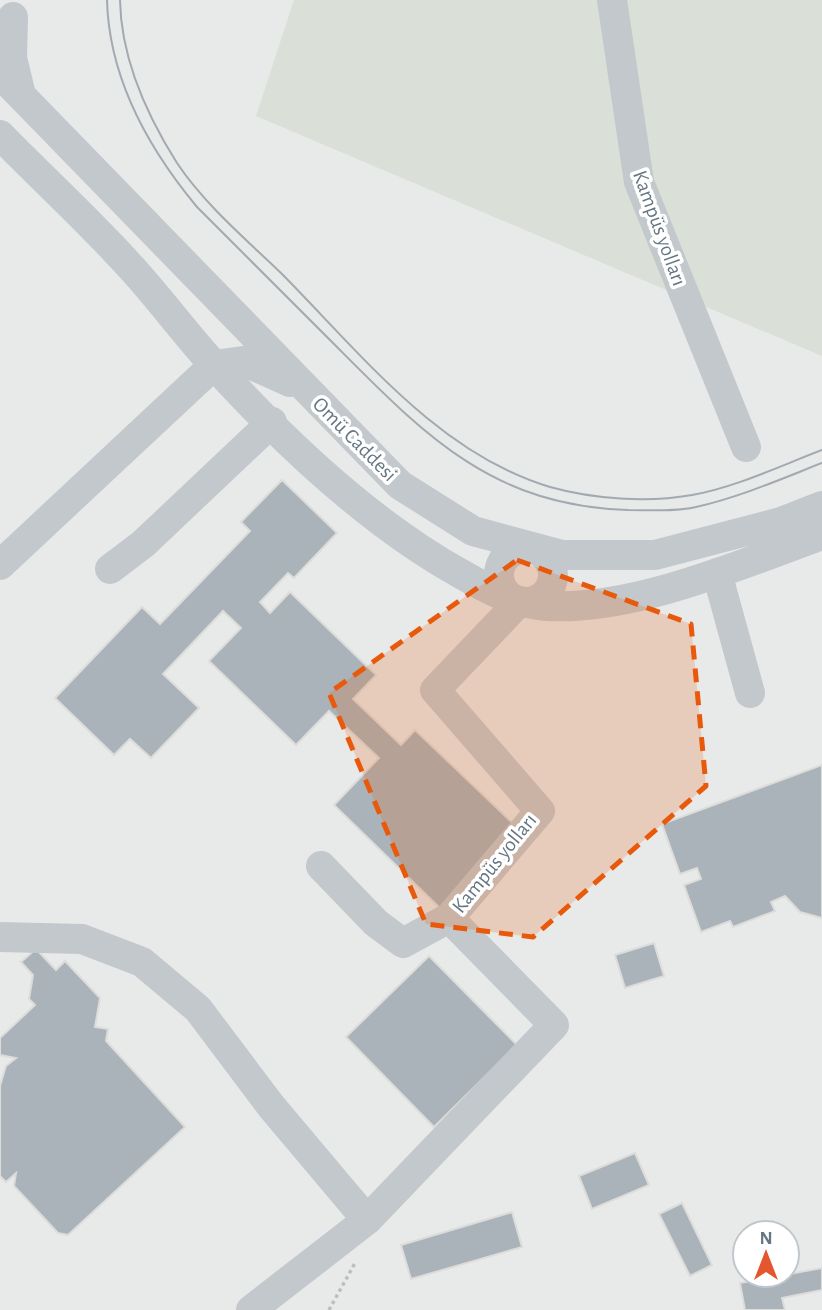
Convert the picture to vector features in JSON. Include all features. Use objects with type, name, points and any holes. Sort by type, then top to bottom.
[{"type":"street","name":"Kampüs yolları","points":[[612,0],[639,182],[746,447]]},
{"type":"street","points":[[10,20],[12,58],[22,98]]},
{"type":"street","name":"Omü Caddesi","points":[[0,74],[400,485],[473,531],[562,555],[655,555],[781,522],[822,506]]},
{"type":"street","name":"Omü Caddesi","points":[[0,135],[127,262],[312,463],[387,527],[443,564],[500,595],[547,606],[601,602],[677,587],[822,535]]},
{"type":"street","points":[[0,584],[221,367],[241,322]]},
{"type":"street","points":[[0,565],[221,367],[243,361],[305,389]]},
{"type":"street","points":[[110,569],[143,544],[272,422]]},
{"type":"street","points":[[530,548],[546,555],[551,562],[553,580],[545,595],[528,602],[520,601],[505,592],[500,583],[501,566],[512,552],[530,548]]},
{"type":"street","points":[[717,573],[750,694]]},
{"type":"street","name":"Kampüs yolları","points":[[367,1220],[554,1026],[449,918],[540,811],[435,690],[520,601]]},
{"type":"street","points":[[321,866],[376,923],[403,943],[449,918]]},
{"type":"street","points":[[0,937],[82,939],[142,962],[198,1009],[271,1106],[367,1220],[251,1310]]},
{"type":"highlighted area","points":[[517,560],[691,624],[706,786],[533,937],[426,924],[329,693]]},
{"type":"shaded area","points":[[0,0],[822,0],[822,1310],[0,1310]]},
{"type":"shaded area","points":[[294,0],[822,0],[822,356],[256,116]]},
{"type":"building","points":[[282,480],[337,533],[294,578],[288,573],[260,602],[270,613],[290,592],[376,675],[353,699],[401,745],[415,730],[522,832],[444,912],[334,805],[379,758],[329,711],[296,745],[209,661],[241,628],[223,611],[163,674],[199,708],[151,758],[130,739],[114,755],[55,698],[142,607],[160,624],[250,531],[241,522]]},
{"type":"building","points":[[822,765],[822,918],[800,912],[785,896],[771,902],[775,911],[733,927],[730,921],[701,932],[684,885],[701,879],[697,868],[680,874],[662,824]]},
{"type":"building","points":[[654,943],[664,976],[625,988],[615,955]]},
{"type":"building","points":[[36,949],[56,970],[65,961],[100,998],[95,1027],[108,1029],[106,1041],[185,1127],[68,1235],[58,1233],[14,1186],[16,1173],[6,1182],[0,1176],[0,1086],[6,1066],[16,1058],[0,1055],[0,1038],[35,1005],[29,999],[33,975],[21,962]]},
{"type":"building","points":[[429,956],[517,1045],[434,1127],[346,1037]]},
{"type":"building","points":[[635,1153],[649,1185],[592,1209],[579,1176]]},
{"type":"building","points":[[682,1203],[712,1265],[690,1276],[659,1214]]},
{"type":"building","points":[[512,1212],[522,1247],[411,1279],[401,1245]]},
{"type":"building","points":[[822,1268],[822,1290],[782,1298],[785,1310],[745,1310],[741,1289],[801,1289],[801,1272]]},
{"type":"tram line","points":[[107,0],[109,29],[123,85],[148,136],[179,184],[197,207],[394,404],[460,457],[496,478],[535,494],[579,505],[628,510],[688,509],[744,493],[822,463]]},
{"type":"tram line","points":[[120,0],[125,43],[137,85],[155,125],[188,178],[213,208],[283,275],[372,368],[437,426],[472,451],[510,472],[550,487],[602,497],[639,499],[692,495],[725,487],[822,450]]}]
